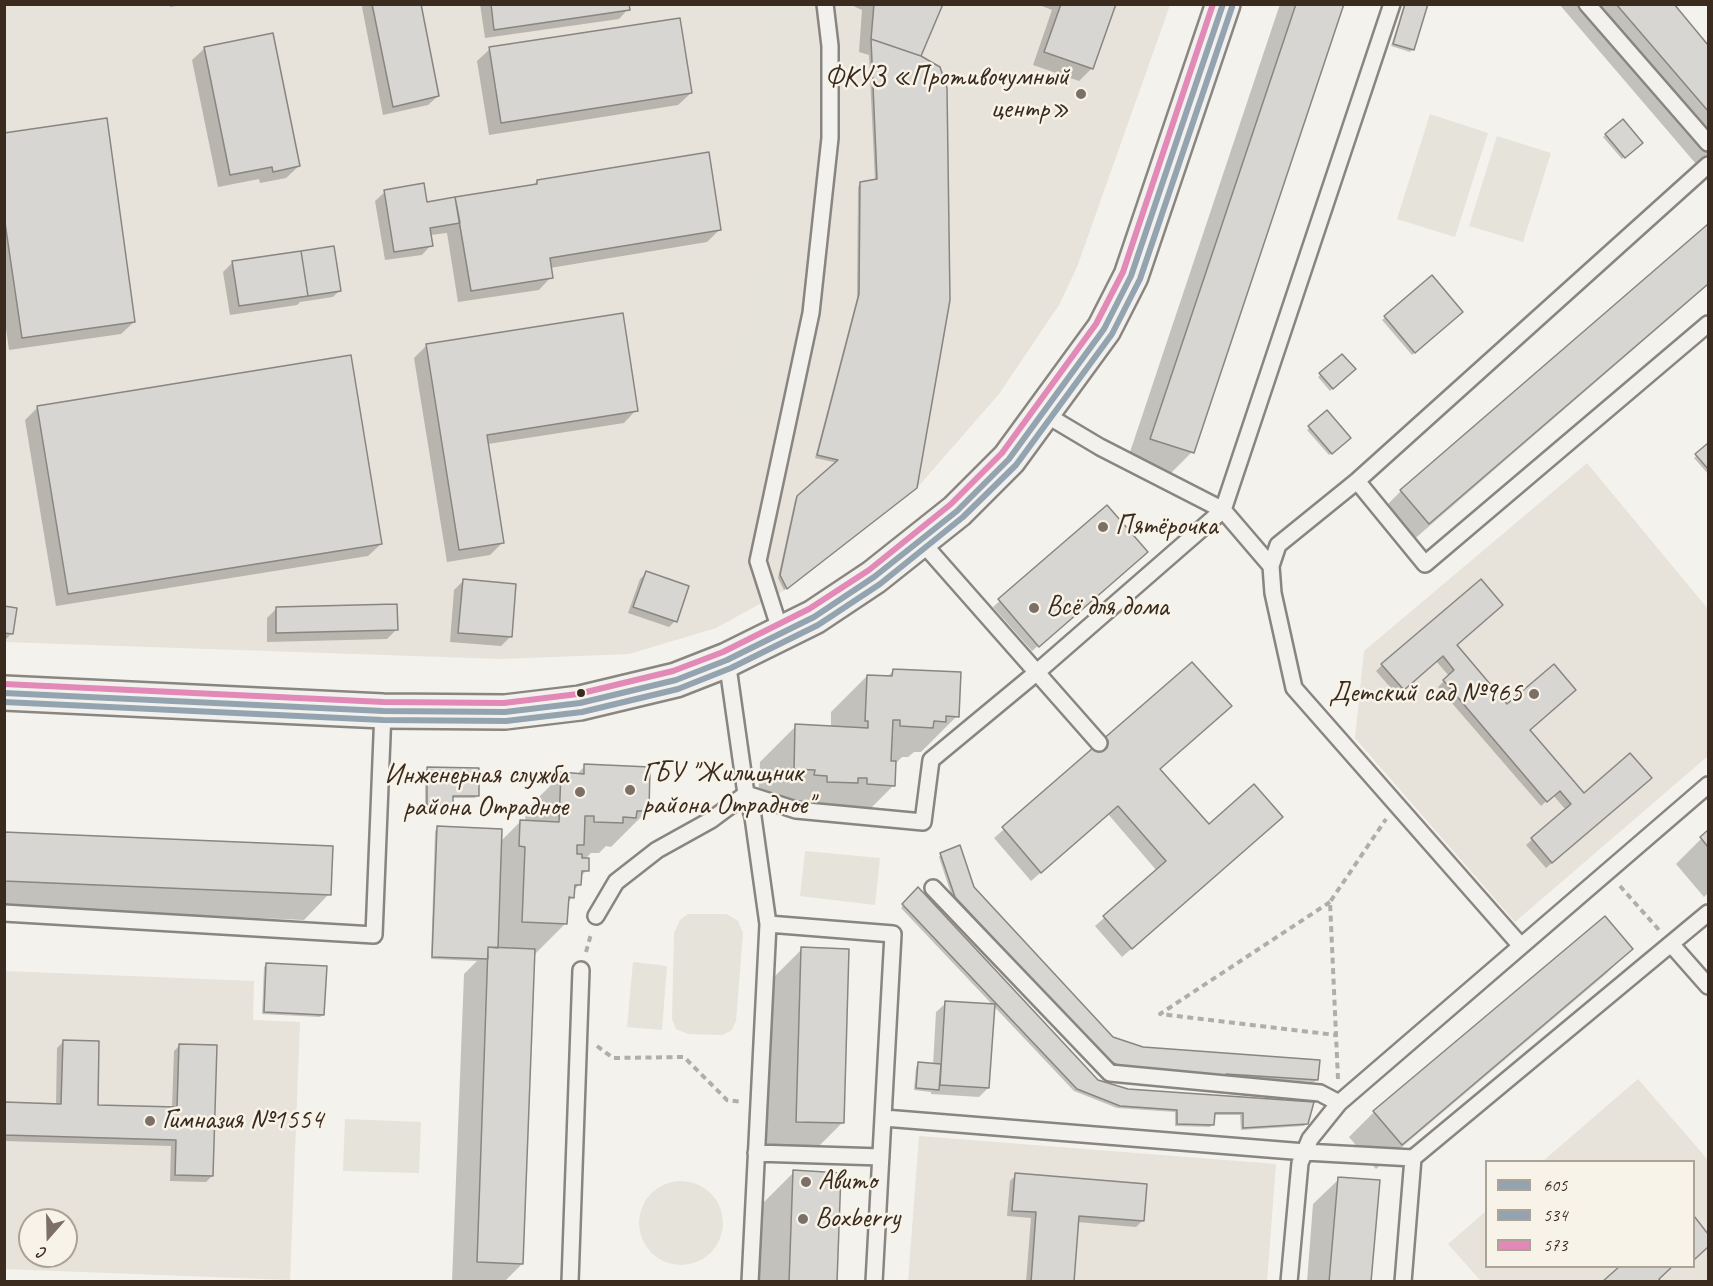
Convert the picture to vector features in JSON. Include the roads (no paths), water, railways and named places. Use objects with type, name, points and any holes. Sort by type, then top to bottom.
[{"type":"street","points":[[4,693],[383,711],[505,712],[580,703],[676,680],[728,660],[822,612],[874,577],[957,511],[1009,459],[1104,329],[1131,276],[1222,4]]},
{"type":"lane","points":[[782,633],[758,561],[811,313],[814,289],[830,138],[830,46],[825,4]]},
{"type":"lane","points":[[746,794],[796,810],[923,822],[931,760],[1036,673],[1223,510],[1392,4]]},
{"type":"lane","points":[[1587,4],[1708,143]]},
{"type":"lane","points":[[1521,946],[1294,688],[1273,593],[1271,566],[1278,545],[1356,481],[1708,165]]},
{"type":"lane","points":[[1356,481],[1425,564],[1708,324]]},
{"type":"lane","points":[[1043,413],[1100,447],[1223,510],[1271,566]]},
{"type":"lane","points":[[920,540],[1099,744]]},
{"type":"lane","points":[[728,660],[746,794],[753,817],[768,924],[750,1281]]},
{"type":"lane","points":[[4,913],[374,935],[383,711]]},
{"type":"lane","points":[[1289,1281],[1300,1163],[1310,1139],[1339,1103],[1708,785]]},
{"type":"lane","points":[[596,916],[616,882],[657,850],[711,820],[746,794]]},
{"type":"lane","points":[[933,888],[1110,1073],[1320,1093],[1339,1103]]},
{"type":"lane","points":[[884,1118],[1305,1152],[1413,1158],[1708,913]]},
{"type":"lane","points":[[768,924],[893,934],[874,1281]]},
{"type":"lane","points":[[1671,944],[1708,986]]},
{"type":"lane","points":[[570,1281],[581,970]]},
{"type":"lane","points":[[756,1153],[881,1157]]},
{"type":"lane","points":[[1403,1281],[1413,1158]]},
{"type":"place","name":"ФКУЗ «Противочумный центр»","points":[[1081,94]]},
{"type":"place","name":"Пятёрочка","points":[[1103,527]]},
{"type":"place","name":"Всё для дома","points":[[1034,608]]},
{"type":"place","name":"Детский сад №965","points":[[1534,694]]},
{"type":"place","name":"ГБУ \"Жилищник района Отрадное\"","points":[[630,790]]},
{"type":"place","name":"Инженерная служба района Отрадное","points":[[580,792]]},
{"type":"place","name":"Гимназия №1554","points":[[150,1121]]},
{"type":"place","name":"Авито","points":[[806,1182]]},
{"type":"place","name":"Boxberry","points":[[803,1219]]}]
